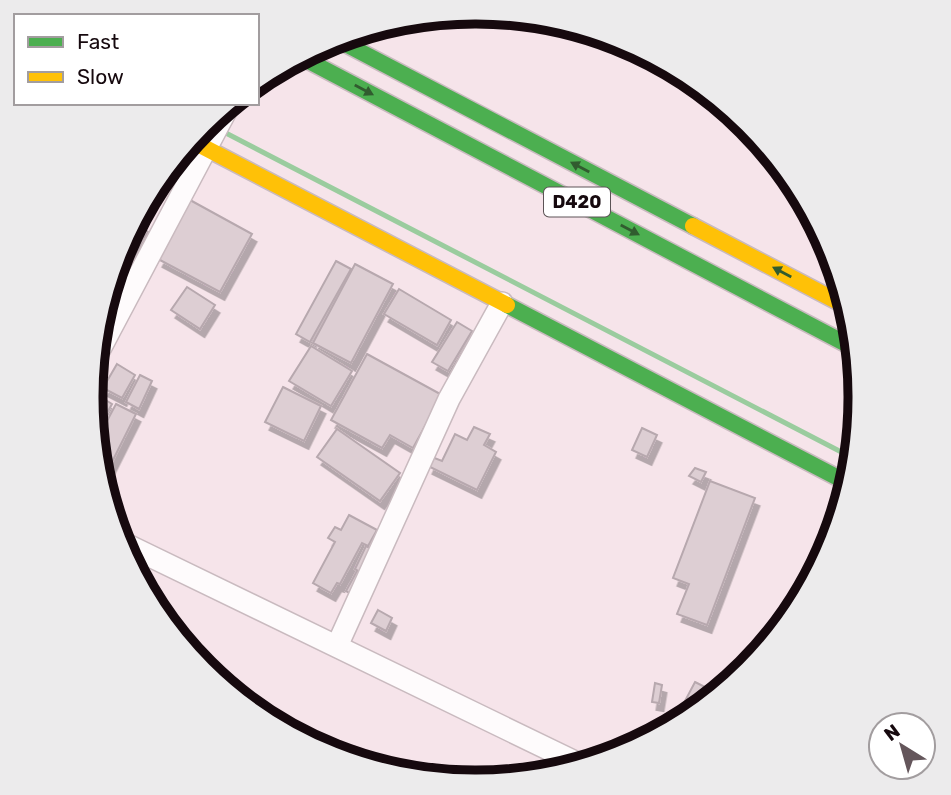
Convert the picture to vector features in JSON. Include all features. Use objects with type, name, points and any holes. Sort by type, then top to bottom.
[{"type":"main road","name":"D420","points":[[350,46],[836,301]]},
{"type":"main road","name":"D420","points":[[312,63],[844,343]]},
{"type":"main road","points":[[201,146],[839,479]]},
{"type":"street","points":[[109,330],[196,151]]},
{"type":"street","points":[[337,646],[449,399],[502,303]]},
{"type":"street","points":[[135,549],[570,758]]},
{"type":"building","points":[[190,200],[252,234],[220,292],[158,259]]},
{"type":"building","points":[[143,229],[148,232],[131,255]]},
{"type":"building","points":[[336,261],[351,269],[310,342],[296,334]]},
{"type":"building","points":[[355,264],[393,284],[351,363],[313,343]]},
{"type":"building","points":[[187,287],[215,305],[200,329],[171,310]]},
{"type":"building","points":[[399,289],[451,320],[437,345],[384,314]]},
{"type":"building","points":[[457,322],[472,331],[448,371],[432,362]]},
{"type":"building","points":[[311,346],[352,371],[331,406],[289,381]]},
{"type":"building","points":[[367,354],[442,395],[413,448],[390,435],[382,448],[331,420]]},
{"type":"building","points":[[117,364],[135,375],[122,398],[103,388]]},
{"type":"building","points":[[140,375],[152,381],[139,409],[126,402]]},
{"type":"building","points":[[283,387],[321,406],[304,441],[265,422]]},
{"type":"building","points":[[103,398],[112,404],[103,420]]},
{"type":"building","points":[[116,404],[136,414],[110,467],[106,446],[104,427]]},
{"type":"building","points":[[474,427],[490,434],[484,445],[496,452],[477,490],[428,466],[432,457],[442,461],[455,434],[467,440]]},
{"type":"building","points":[[642,428],[657,435],[647,457],[632,450]]},
{"type":"building","points":[[337,429],[400,473],[380,501],[317,457]]},
{"type":"building","points":[[695,468],[706,472],[701,482],[689,476]]},
{"type":"building","points":[[710,481],[755,498],[707,625],[677,614],[689,584],[673,578]]},
{"type":"building","points":[[349,515],[377,530],[368,546],[362,543],[340,584],[337,583],[331,593],[313,583],[335,542],[328,538],[335,527],[341,530]]},
{"type":"building","points":[[366,546],[376,551],[364,574],[355,569]]},
{"type":"building","points":[[357,571],[366,576],[355,596],[346,591]]},
{"type":"building","points":[[378,610],[392,618],[386,631],[371,623]]},
{"type":"building","points":[[695,682],[708,689],[703,693],[680,710]]},
{"type":"building","points":[[655,683],[662,685],[659,703],[652,702]]},
{"type":"waterway","points":[[222,131],[844,453]]},
{"type":"traffic: fast","points":[[350,46],[693,226]]},
{"type":"traffic: fast","points":[[312,63],[844,343]]},
{"type":"traffic: fast","points":[[507,305],[839,479]]},
{"type":"traffic: slow","points":[[201,146],[507,305]]},
{"type":"traffic: slow","points":[[693,226],[836,301]]}]
